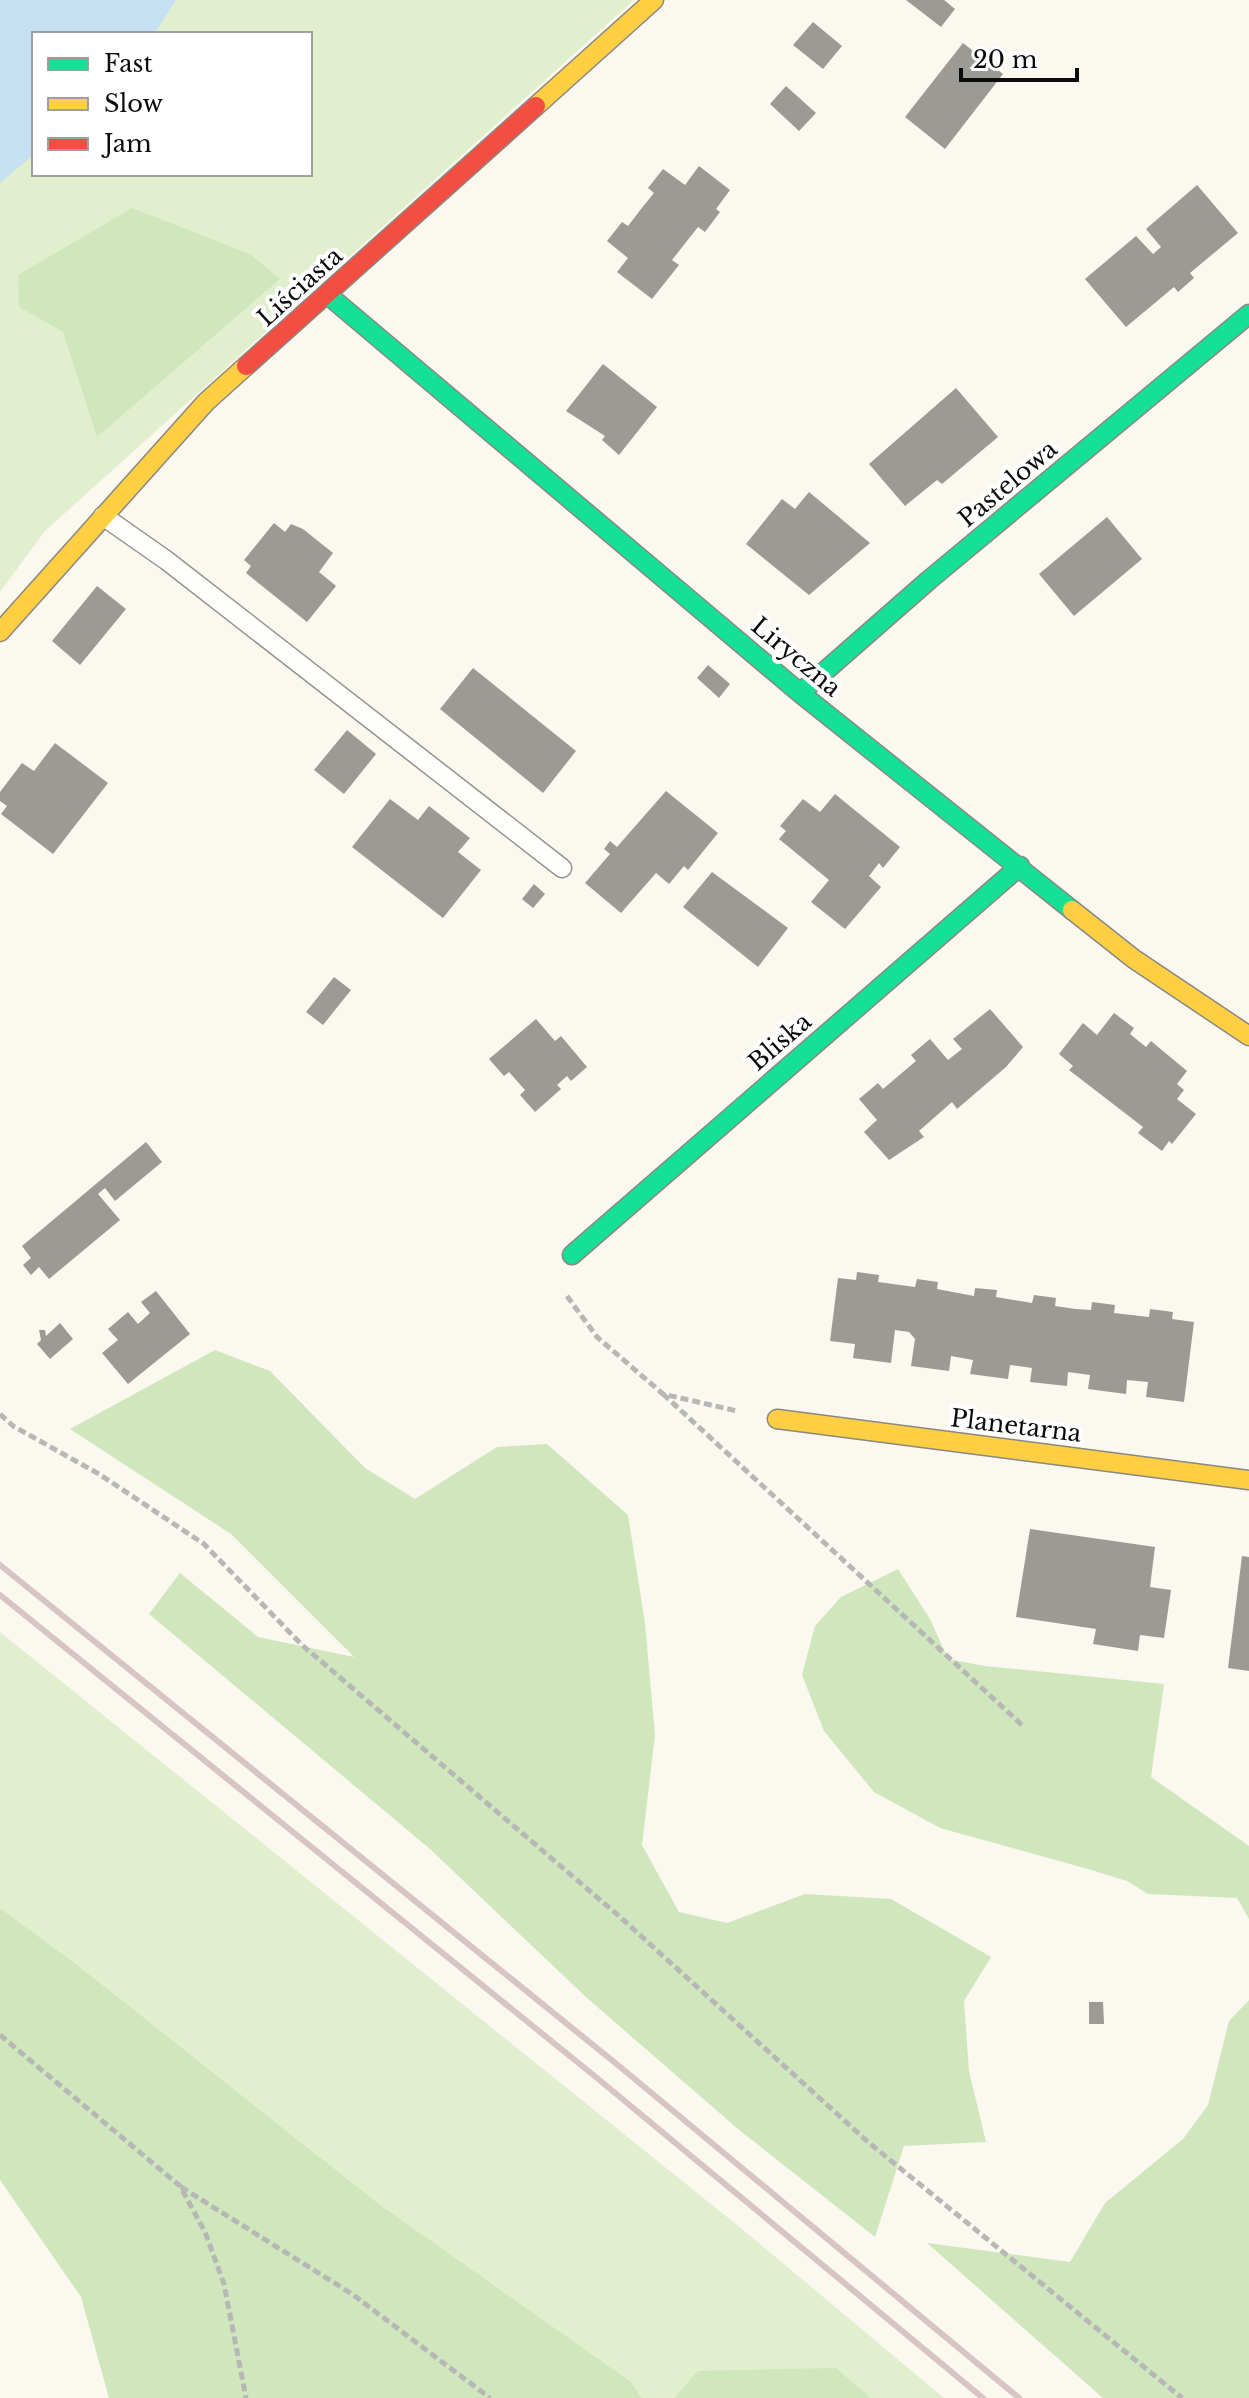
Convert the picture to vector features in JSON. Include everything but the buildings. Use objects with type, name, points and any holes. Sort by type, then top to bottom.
[{"type":"street","name":"Liściasta","points":[[0,632],[101,515],[206,402],[654,0]]},
{"type":"street","name":"Liryczna","points":[[328,295],[800,693],[1134,959],[1249,1036]]},
{"type":"street","name":"Pastelowa","points":[[800,693],[929,580],[1249,314]]},
{"type":"street","name":"Bliska","points":[[572,1255],[1020,866]]},
{"type":"street","name":"Planetarna","points":[[777,1419],[1249,1480]]},
{"type":"lane","points":[[101,515],[166,560],[562,868]]},
{"type":"path","points":[[572,1255],[556,1271],[556,1282],[597,1337],[663,1394],[1022,1725]]},
{"type":"path","points":[[663,1394],[678,1401],[777,1419]]},
{"type":"path","points":[[0,1414],[13,1426],[99,1474],[204,1544],[302,1645],[619,1916],[868,2142],[1182,2398]]},
{"type":"path","points":[[0,2035],[180,2186],[352,2294],[490,2398]]},
{"type":"path","points":[[180,2186],[205,2232],[224,2284],[246,2398]]},
{"type":"green space","points":[[0,0],[634,0],[45,531],[0,592]]},
{"type":"green space","points":[[132,208],[250,254],[280,279],[97,437],[63,332],[19,307],[18,275]]},
{"type":"green space","points":[[215,1350],[270,1371],[365,1468],[415,1499],[497,1447],[547,1444],[628,1515],[645,1623],[655,1735],[642,1845],[679,1912],[727,1923],[805,1894],[891,1899],[991,1957],[964,2001],[969,2071],[986,2142],[904,2146],[875,2237],[738,2129],[587,1998],[430,1849],[149,1614],[180,1573],[258,1637],[354,1657],[231,1534],[70,1429]]},
{"type":"green space","points":[[898,1569],[930,1619],[948,1659],[985,1666],[1164,1684],[1151,1777],[1249,1846],[1249,1919],[1237,1898],[1148,1894],[1127,1881],[940,1828],[874,1792],[824,1731],[802,1675],[815,1626],[841,1597]]},
{"type":"green space","points":[[0,1632],[742,2229],[944,2398],[618,2398],[630,2381],[379,2204],[80,1967],[0,1908]]},
{"type":"green space","points":[[0,1908],[80,1967],[379,2204],[630,2381],[642,2398],[109,2398],[81,2297],[0,2180]]},
{"type":"green space","points":[[1249,2000],[1249,2398],[1103,2398],[927,2243],[1070,2262],[1105,2203],[1183,2139],[1208,2105],[1229,2021]]},
{"type":"green space","points":[[836,2368],[871,2398],[674,2398],[698,2371]]},
{"type":"water","points":[[0,0],[176,0],[155,32],[32,32],[32,156],[0,183]]},
{"type":"railway","points":[[0,1565],[619,2066],[1019,2398]]},
{"type":"railway","points":[[0,1595],[597,2078],[983,2398]]},
{"type":"traffic: fast","points":[[328,295],[800,693],[1072,910]]},
{"type":"traffic: fast","points":[[800,693],[929,580],[1249,314]]},
{"type":"traffic: fast","points":[[572,1255],[1020,866]]},
{"type":"traffic: slow","points":[[536,106],[654,0]]},
{"type":"traffic: slow","points":[[0,632],[206,402],[246,366]]},
{"type":"traffic: slow","points":[[1072,910],[1134,959],[1249,1036]]},
{"type":"traffic: slow","points":[[777,1419],[1249,1480]]},
{"type":"traffic: jam","points":[[246,366],[536,106]]}]
